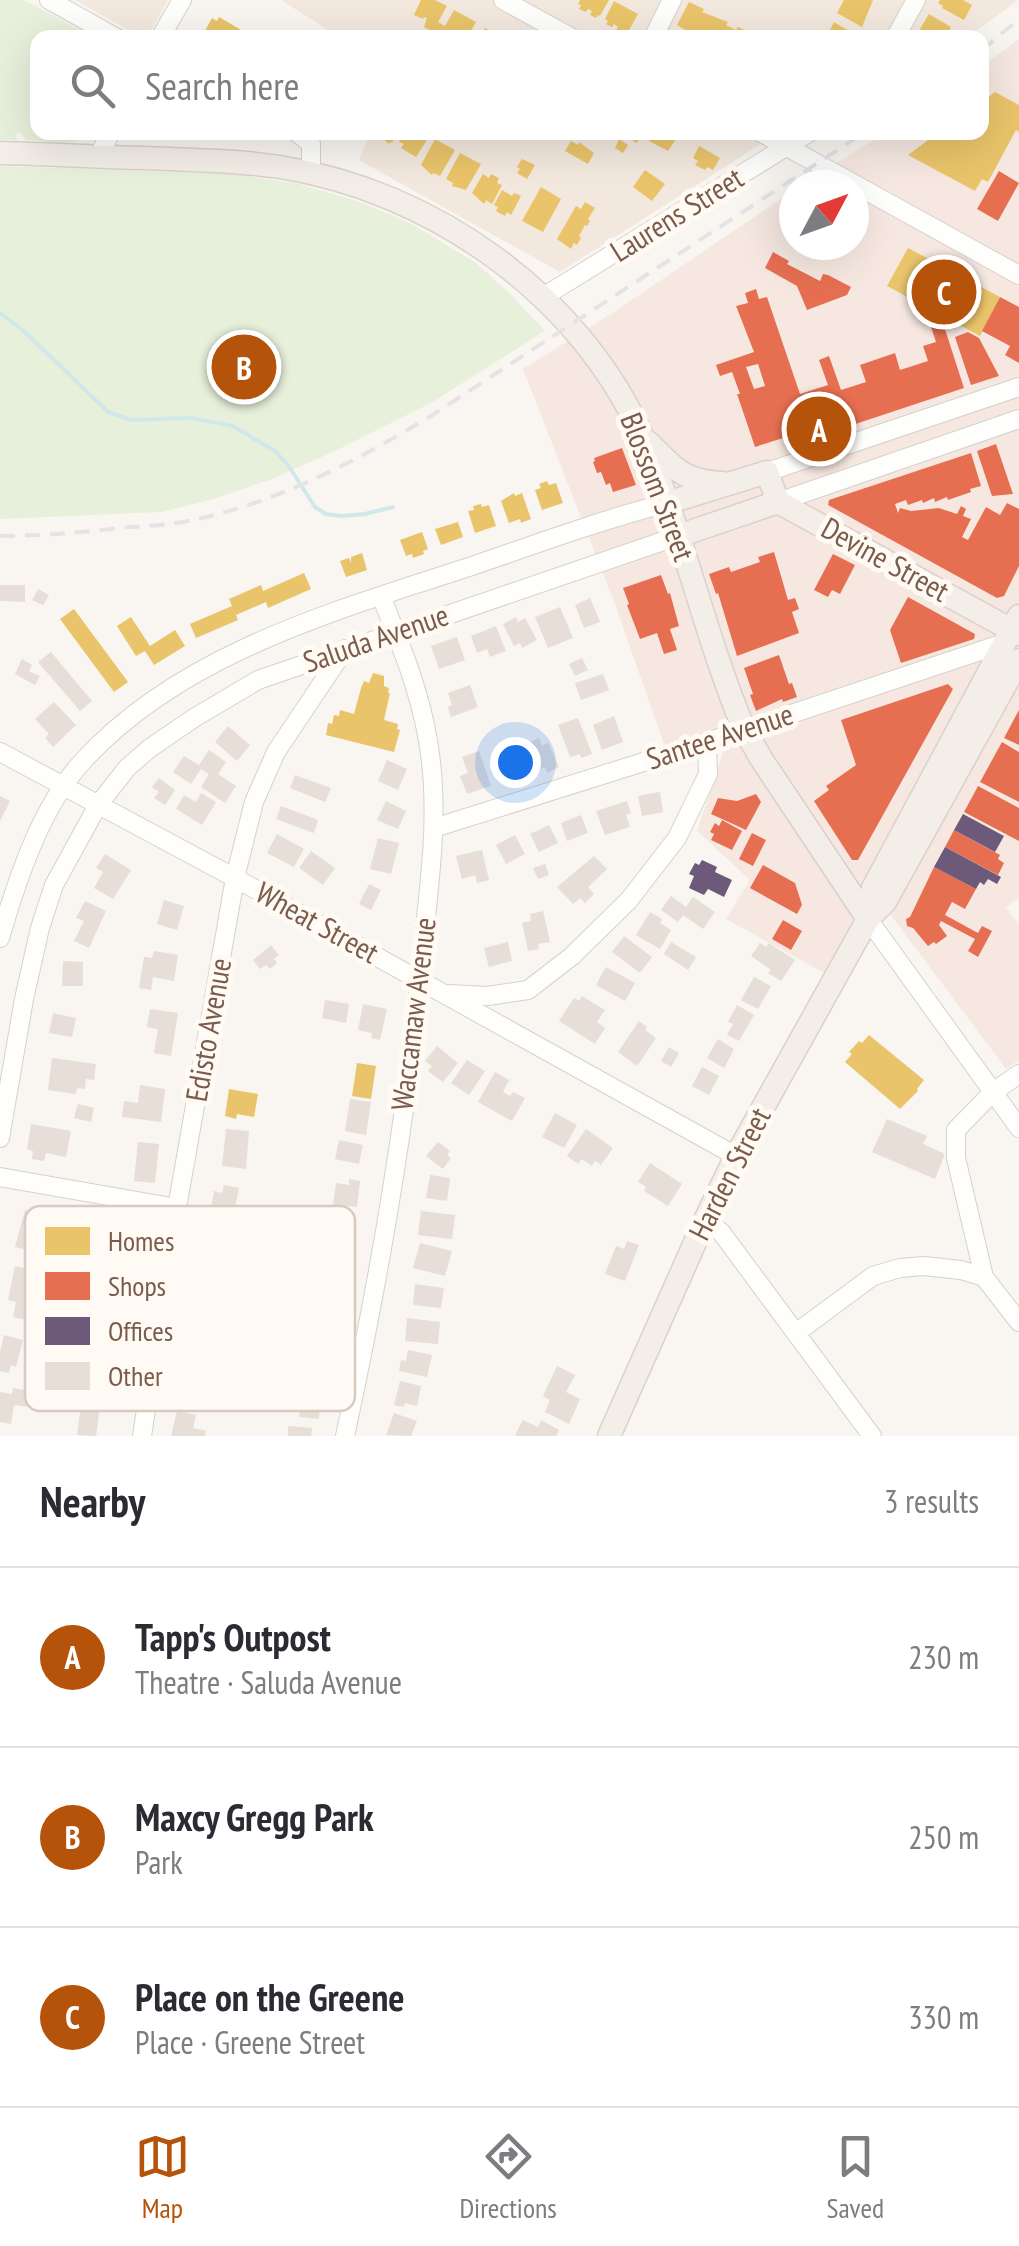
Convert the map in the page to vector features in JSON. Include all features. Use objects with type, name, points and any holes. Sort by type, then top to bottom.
[{"type":"main road","name":"Blossom Street","points":[[0,153],[240,162],[345,182],[423,214],[485,251],[543,298],[599,364],[641,435],[744,729],[868,919]]},
{"type":"main road","points":[[641,435],[682,475],[726,484]]},
{"type":"main road","points":[[766,472],[778,502]]},
{"type":"main road","name":"Saluda Avenue","points":[[667,504],[766,472]]},
{"type":"main road","name":"Saluda Avenue","points":[[678,536],[778,502]]},
{"type":"main road","name":"Devine Street","points":[[778,502],[1014,636]]},
{"type":"main road","name":"Harden Street","points":[[610,1436],[736,1156],[868,919],[885,902],[1014,636]]},
{"type":"street","points":[[49,0],[103,30]]},
{"type":"street","points":[[165,30],[182,0]]},
{"type":"street","points":[[503,0],[557,30]]},
{"type":"street","points":[[657,30],[672,0]]},
{"type":"street","points":[[899,30],[916,0]]},
{"type":"street","points":[[98,157],[106,140]]},
{"type":"street","points":[[307,140],[312,144],[311,173]]},
{"type":"street","points":[[774,140],[1019,275]]},
{"type":"street","name":"Laurens Street","points":[[543,298],[798,140]]},
{"type":"street","name":"Saluda Avenue","points":[[766,472],[1019,386]]},
{"type":"street","name":"Saluda Avenue","points":[[778,502],[1019,419]]},
{"type":"street","name":"Saluda Avenue","points":[[0,938],[33,846],[63,786],[82,761],[112,733],[184,681],[285,630],[667,504]]},
{"type":"street","name":"Saluda Avenue","points":[[0,1138],[24,998],[54,885],[98,805],[127,768],[194,718],[258,680],[678,536]]},
{"type":"street","name":"Waccamaw Avenue","points":[[355,1388],[387,1216],[420,981],[434,828],[424,718],[380,596]]},
{"type":"street","name":"Santee Avenue","points":[[434,828],[707,742],[1014,636]]},
{"type":"street","name":"Edisto Avenue","points":[[177,1206],[235,878],[254,802],[276,752],[346,649]]},
{"type":"street","points":[[447,994],[488,996],[528,990],[572,956],[628,900],[677,838],[708,774],[707,742]]},
{"type":"street","name":"Wheat Street","points":[[0,752],[736,1156]]},
{"type":"street","name":"Blossom Street","points":[[868,919],[1019,1128]]},
{"type":"street","points":[[1019,1074],[993,1092],[956,1130],[956,1158],[984,1277],[1019,1322]]},
{"type":"street","points":[[0,1177],[166,1206]]},
{"type":"street","points":[[704,1220],[721,1232],[872,1436]]},
{"type":"street","points":[[796,1333],[873,1276],[924,1266],[984,1277]]},
{"type":"street","name":"Edisto Avenue","points":[[142,1436],[146,1411]]},
{"type":"street","name":"Waccamaw Avenue","points":[[346,1436],[351,1411]]},
{"type":"shaded area","points":[[75,0],[168,0],[151,30],[129,30]]},
{"type":"shaded area","points":[[281,0],[1018,0],[978,30],[328,30]]},
{"type":"shaded area","points":[[1019,39],[1019,898],[1006,907],[1019,925],[1019,1060],[1006,1069],[863,878],[851,926],[826,974],[726,919],[750,880],[697,831],[723,753],[712,731],[665,747],[616,607],[523,369],[779,200],[779,260],[869,260],[869,170],[826,170],[874,140],[989,140],[989,61]]},
{"type":"shaded area","points":[[368,140],[767,140],[560,272],[359,160]]},
{"type":"green space","points":[[0,0],[24,0],[80,30],[30,30],[30,140],[81,140],[61,142],[26,140],[19,131],[15,135],[18,140],[0,140]]},
{"type":"green space","points":[[0,166],[233,174],[299,184],[360,202],[412,224],[476,263],[545,331],[431,403],[272,479],[161,512],[0,519]]},
{"type":"building: Homes","points":[[421,0],[435,0],[447,6],[438,22],[445,26],[454,10],[476,22],[472,30],[429,30],[424,27],[427,18],[414,15]]},
{"type":"building: Homes","points":[[580,0],[609,0],[596,18],[590,15],[592,11],[579,9]]},
{"type":"building: Homes","points":[[844,0],[873,0],[862,27],[837,13]]},
{"type":"building: Homes","points":[[940,0],[963,0],[972,5],[964,20],[942,8]]},
{"type":"building: Homes","points":[[614,1],[638,14],[629,30],[616,30],[618,27],[606,24]]},
{"type":"building: Homes","points":[[689,2],[736,30],[686,30],[677,25]]},
{"type":"building: Homes","points":[[929,14],[951,27],[950,30],[919,30]]},
{"type":"building: Homes","points":[[219,17],[241,30],[205,30],[212,18],[217,21]]},
{"type":"building: Homes","points":[[834,22],[848,30],[830,30]]},
{"type":"building: Homes","points":[[995,92],[1019,105],[1019,132],[1016,130],[988,182],[982,179],[975,191],[908,155],[928,140],[989,140],[989,97]]},
{"type":"building: Homes","points":[[427,140],[416,157],[401,148],[404,144],[399,142]]},
{"type":"building: Homes","points":[[434,140],[455,150],[440,176],[432,175],[421,165]]},
{"type":"building: Homes","points":[[619,140],[628,145],[623,153],[615,148]]},
{"type":"building: Homes","points":[[649,140],[676,140],[668,151]]},
{"type":"building: Homes","points":[[571,141],[594,153],[588,164],[565,151]]},
{"type":"building: Homes","points":[[699,146],[720,158],[713,170],[695,165],[698,161],[693,158]]},
{"type":"building: Homes","points":[[460,153],[481,164],[466,190],[452,186],[446,179]]},
{"type":"building: Homes","points":[[522,159],[535,165],[527,179],[517,173]]},
{"type":"building: Homes","points":[[645,170],[665,184],[652,201],[633,187]]},
{"type":"building: Homes","points":[[483,174],[499,178],[497,183],[502,185],[492,204],[486,200],[484,204],[472,193]]},
{"type":"building: Homes","points":[[541,187],[561,199],[543,232],[522,221]]},
{"type":"building: Homes","points":[[502,190],[521,196],[511,215],[496,211],[498,207],[494,205]]},
{"type":"building: Homes","points":[[585,202],[595,208],[577,245],[574,243],[571,249],[557,239],[576,206],[581,209]]},
{"type":"building: Homes","points":[[908,248],[1000,297],[980,336],[887,286]]},
{"type":"building: Homes","points":[[547,481],[549,485],[556,483],[563,503],[542,510],[535,490]]},
{"type":"building: Homes","points":[[522,493],[531,519],[509,523],[501,501]]},
{"type":"building: Homes","points":[[481,504],[489,505],[496,526],[475,533],[468,511]]},
{"type":"building: Homes","points":[[458,522],[463,537],[441,545],[435,529]]},
{"type":"building: Homes","points":[[422,532],[428,549],[413,558],[412,554],[406,556],[400,540]]},
{"type":"building: Homes","points":[[362,553],[367,570],[346,577],[340,561],[349,558],[351,563],[351,557]]},
{"type":"building: Homes","points":[[304,573],[311,589],[268,608],[266,602],[236,615],[238,620],[196,638],[190,624],[232,606],[229,599],[261,585],[263,591]]},
{"type":"building: Homes","points":[[74,609],[128,682],[114,692],[60,619]]},
{"type":"building: Homes","points":[[131,617],[150,646],[175,630],[185,646],[154,665],[145,651],[136,656],[117,626]]},
{"type":"building: Homes","points":[[373,673],[384,676],[384,686],[389,688],[384,720],[398,724],[400,730],[394,752],[326,735],[328,723],[332,724],[340,710],[354,714],[364,681],[369,683]]},
{"type":"building: Homes","points":[[869,1035],[924,1080],[900,1109],[845,1062],[852,1054],[849,1052]]},
{"type":"building: Homes","points":[[357,1063],[376,1066],[371,1099],[352,1096]]},
{"type":"building: Homes","points":[[229,1089],[258,1094],[254,1117],[225,1116]]},
{"type":"building: Shops","points":[[999,171],[1019,183],[998,221],[977,209]]},
{"type":"building: Shops","points":[[773,252],[779,260],[787,260],[787,264],[820,281],[823,274],[851,287],[847,295],[807,310],[797,286],[765,268]]},
{"type":"building: Shops","points":[[756,289],[759,299],[767,297],[800,394],[828,385],[819,360],[829,356],[841,390],[866,382],[860,365],[895,353],[900,370],[928,361],[923,346],[936,342],[931,327],[943,323],[964,388],[786,447],[783,438],[755,447],[732,372],[720,376],[716,365],[754,352],[736,306],[748,303],[745,293]],"holes":[[[758,364],[765,386],[754,389],[746,367]]]},
{"type":"building: Shops","points":[[1000,297],[1019,307],[1019,363],[1005,355],[1010,346],[982,331]]},
{"type":"building: Shops","points":[[968,332],[979,338],[999,376],[971,385],[955,337]]},
{"type":"building: Shops","points":[[996,444],[1013,494],[992,496],[977,451]]},
{"type":"building: Shops","points":[[622,448],[636,485],[613,492],[593,462],[594,458]]},
{"type":"building: Shops","points":[[971,453],[981,486],[948,500],[947,497],[935,502],[934,498],[908,505],[906,500],[895,504],[898,513],[900,508],[939,508],[957,514],[961,506],[966,509],[963,516],[971,519],[962,537],[968,540],[986,507],[1000,515],[1007,503],[1019,509],[1019,566],[1004,596],[997,598],[828,505],[829,500]]},
{"type":"building: Shops","points":[[774,552],[788,600],[795,598],[799,609],[792,612],[799,633],[737,656],[709,574],[729,567],[731,572],[760,562],[758,557]]},
{"type":"building: Shops","points":[[833,554],[855,565],[840,594],[832,590],[828,597],[814,590]]},
{"type":"building: Shops","points":[[661,575],[679,626],[670,629],[677,650],[664,654],[657,633],[640,639],[623,588]]},
{"type":"building: Shops","points":[[908,597],[975,634],[974,639],[901,663],[890,630]]},
{"type":"building: Shops","points":[[779,655],[797,697],[756,711],[744,668]]},
{"type":"building: Shops","points":[[948,684],[953,689],[858,860],[852,860],[814,801],[829,790],[826,786],[856,765],[841,720]]},
{"type":"building: Shops","points":[[1019,710],[1019,745],[1004,738]]},
{"type":"building: Shops","points":[[1002,742],[1019,752],[1019,802],[980,782]]},
{"type":"building: Shops","points":[[978,786],[1019,808],[1019,841],[964,812]]},
{"type":"building: Shops","points":[[756,794],[761,802],[746,830],[711,814],[718,798],[737,801]]},
{"type":"building: Shops","points":[[722,820],[742,831],[732,850],[711,840],[714,834],[710,832]]},
{"type":"building: Shops","points":[[954,830],[1000,855],[998,859],[1004,863],[998,875],[945,847]]},
{"type":"building: Shops","points":[[752,833],[766,840],[753,866],[739,859]]},
{"type":"building: Shops","points":[[763,865],[795,883],[802,905],[797,914],[750,888]]},
{"type":"building: Shops","points":[[934,867],[976,889],[965,909],[952,902],[945,915],[978,933],[982,926],[992,931],[978,957],[968,951],[975,939],[941,921],[939,925],[947,936],[928,946],[907,926],[906,919]]},
{"type":"building: Shops","points":[[783,920],[802,931],[791,950],[772,939]]},
{"type":"building: Offices","points":[[963,814],[1004,836],[995,852],[954,830]]},
{"type":"building: Offices","points":[[945,847],[1001,877],[997,884],[988,879],[976,889],[934,867]]},
{"type":"building: Offices","points":[[702,860],[732,880],[724,897],[708,889],[704,895],[689,888],[694,876],[689,874],[695,863],[699,865]]},
{"type":"building: Other","points":[[0,585],[25,585],[25,602],[0,601]]},
{"type":"building: Other","points":[[38,589],[49,595],[43,605],[32,600]]},
{"type":"building: Other","points":[[590,598],[600,622],[584,628],[575,605]]},
{"type":"building: Other","points":[[560,607],[573,638],[548,648],[535,617]]},
{"type":"building: Other","points":[[516,617],[518,622],[525,618],[537,640],[522,648],[520,643],[514,646],[503,624]]},
{"type":"building: Other","points":[[496,626],[506,651],[490,657],[487,649],[477,653],[471,636]]},
{"type":"building: Other","points":[[457,637],[465,660],[439,669],[431,646]]},
{"type":"building: Other","points":[[51,652],[92,701],[80,711],[38,662]]},
{"type":"building: Other","points":[[582,658],[588,670],[575,676],[569,664]]},
{"type":"building: Other","points":[[22,659],[32,665],[29,671],[40,676],[35,685],[15,674]]},
{"type":"building: Other","points":[[603,674],[609,690],[581,700],[575,683]]},
{"type":"building: Other","points":[[470,685],[478,707],[451,717],[448,693]]},
{"type":"building: Other","points":[[54,702],[76,725],[53,747],[45,738],[49,734],[35,719]]},
{"type":"building: Other","points":[[614,716],[623,742],[602,750],[593,725]]},
{"type":"building: Other","points":[[578,718],[592,754],[581,758],[580,754],[570,757],[558,725]]},
{"type":"building: Other","points":[[228,726],[250,745],[237,761],[215,742]]},
{"type":"building: Other","points":[[539,738],[542,746],[548,743],[559,767],[547,773],[545,767],[534,772],[522,746]]},
{"type":"building: Other","points":[[209,750],[226,762],[218,774],[236,786],[225,803],[201,787],[209,774],[201,769],[191,784],[173,772],[184,756],[199,765]]},
{"type":"building: Other","points":[[479,751],[491,786],[467,794],[460,776],[468,773],[462,757]]},
{"type":"building: Other","points":[[517,754],[526,778],[502,783],[495,762]]},
{"type":"building: Other","points":[[387,760],[407,769],[398,790],[378,781]]},
{"type":"building: Other","points":[[295,775],[331,788],[325,802],[290,788]]},
{"type":"building: Other","points":[[159,778],[175,790],[165,805],[154,798],[159,792],[152,787]]},
{"type":"building: Other","points":[[660,792],[663,812],[642,816],[638,796]]},
{"type":"building: Other","points":[[201,793],[216,802],[202,825],[176,809],[184,795],[196,802]]},
{"type":"building: Other","points":[[0,796],[10,801],[0,821]]},
{"type":"building: Other","points":[[386,801],[406,811],[398,829],[377,820]]},
{"type":"building: Other","points":[[627,801],[630,827],[605,835],[596,811]]},
{"type":"building: Other","points":[[281,806],[318,820],[314,833],[276,819]]},
{"type":"building: Other","points":[[581,815],[588,833],[567,841],[561,823]]},
{"type":"building: Other","points":[[549,825],[558,843],[539,852],[530,834]]},
{"type":"building: Other","points":[[277,834],[304,849],[294,867],[267,853]]},
{"type":"building: Other","points":[[515,835],[525,854],[506,864],[496,845]]},
{"type":"building: Other","points":[[378,838],[399,843],[391,874],[370,869]]},
{"type":"building: Other","points":[[482,850],[489,880],[477,883],[475,875],[462,879],[456,856]]},
{"type":"building: Other","points":[[311,851],[335,868],[323,885],[299,868]]},
{"type":"building: Other","points":[[105,854],[131,870],[113,899],[94,888],[103,872],[96,868]]},
{"type":"building: Other","points":[[594,856],[607,869],[588,887],[594,894],[585,903],[580,898],[573,904],[557,887]]},
{"type":"building: Other","points":[[545,864],[549,875],[538,879],[533,868]]},
{"type":"building: Other","points":[[369,884],[381,890],[371,910],[359,904]]},
{"type":"building: Other","points":[[671,896],[686,907],[693,897],[715,912],[703,929],[683,915],[678,922],[661,910]]},
{"type":"building: Other","points":[[164,900],[184,906],[177,930],[157,924]]},
{"type":"building: Other","points":[[85,901],[106,911],[89,948],[74,941],[84,921],[76,918]]},
{"type":"building: Other","points":[[543,911],[550,942],[528,951],[522,923],[531,921],[530,914]]},
{"type":"building: Other","points":[[650,912],[671,930],[660,949],[636,935]]},
{"type":"building: Other","points":[[624,936],[652,957],[640,973],[612,952]]},
{"type":"building: Other","points":[[508,942],[512,961],[489,967],[484,948]]},
{"type":"building: Other","points":[[671,942],[696,957],[688,970],[664,954]]},
{"type":"building: Other","points":[[760,943],[766,947],[769,943],[795,960],[781,981],[751,956]]},
{"type":"building: Other","points":[[271,945],[279,955],[274,959],[277,963],[270,969],[266,965],[260,969],[253,960]]},
{"type":"building: Other","points":[[154,951],[178,955],[174,981],[153,977],[151,990],[139,988],[144,957],[152,958]]},
{"type":"building: Other","points":[[63,961],[83,962],[83,986],[62,986]]},
{"type":"building: Other","points":[[606,967],[635,983],[625,1001],[596,985]]},
{"type":"building: Other","points":[[754,977],[771,986],[758,1009],[741,1000]]},
{"type":"building: Other","points":[[582,996],[605,1010],[597,1022],[605,1028],[595,1044],[559,1021],[574,998],[579,1001]]},
{"type":"building: Other","points":[[325,1000],[349,1004],[346,1023],[322,1018]]},
{"type":"building: Other","points":[[363,1004],[387,1009],[380,1040],[371,1038],[372,1033],[358,1030]]},
{"type":"building: Other","points":[[737,1005],[754,1015],[739,1041],[727,1035],[733,1024],[728,1022]]},
{"type":"building: Other","points":[[150,1009],[178,1013],[171,1056],[154,1053],[158,1029],[147,1027]]},
{"type":"building: Other","points":[[53,1013],[76,1018],[72,1037],[49,1033]]},
{"type":"building: Other","points":[[639,1021],[656,1038],[637,1066],[618,1052]]},
{"type":"building: Other","points":[[718,1039],[734,1049],[724,1068],[707,1058]]},
{"type":"building: Other","points":[[437,1046],[458,1063],[443,1082],[428,1071],[432,1066],[425,1061]]},
{"type":"building: Other","points":[[669,1047],[679,1053],[671,1067],[661,1061]]},
{"type":"building: Other","points":[[52,1058],[96,1064],[94,1080],[86,1079],[85,1089],[77,1088],[76,1094],[48,1090]]},
{"type":"building: Other","points":[[467,1060],[485,1071],[469,1095],[451,1083]]},
{"type":"building: Other","points":[[702,1067],[719,1076],[709,1095],[692,1086]]},
{"type":"building: Other","points":[[495,1072],[509,1080],[503,1092],[525,1098],[512,1121],[478,1102]]},
{"type":"building: Other","points":[[140,1085],[165,1089],[161,1122],[122,1117],[124,1101],[138,1103]]},
{"type":"building: Other","points":[[350,1099],[371,1102],[366,1135],[345,1131]]},
{"type":"building: Other","points":[[78,1104],[94,1108],[91,1122],[74,1118]]},
{"type":"building: Other","points":[[555,1113],[577,1125],[564,1148],[542,1137]]},
{"type":"building: Other","points":[[887,1119],[927,1136],[923,1144],[945,1154],[935,1179],[872,1152]]},
{"type":"building: Other","points":[[31,1124],[71,1131],[66,1157],[46,1153],[44,1161],[32,1159],[33,1151],[27,1149]]},
{"type":"building: Other","points":[[226,1129],[249,1131],[246,1169],[222,1166]]},
{"type":"building: Other","points":[[586,1129],[613,1148],[601,1165],[595,1161],[592,1166],[582,1159],[578,1164],[567,1156]]},
{"type":"building: Other","points":[[339,1140],[363,1145],[359,1164],[335,1159]]},
{"type":"building: Other","points":[[138,1142],[159,1144],[155,1183],[134,1181]]},
{"type":"building: Other","points":[[438,1142],[450,1151],[447,1155],[451,1158],[443,1169],[426,1156]]},
{"type":"building: Other","points":[[650,1163],[682,1184],[668,1206],[644,1191],[646,1187],[638,1182]]},
{"type":"building: Other","points":[[430,1175],[450,1178],[447,1201],[426,1198]]},
{"type":"building: Other","points":[[349,1179],[360,1181],[357,1207],[333,1205],[336,1183],[349,1185]]},
{"type":"building: Other","points":[[224,1185],[239,1188],[236,1206],[211,1206],[214,1191],[222,1193]]},
{"type":"building: Other","points":[[25,1210],[25,1249],[15,1247]]},
{"type":"building: Other","points":[[421,1211],[455,1215],[452,1239],[418,1235]]},
{"type":"building: Other","points":[[627,1241],[639,1245],[625,1281],[605,1274],[616,1246],[624,1249]]},
{"type":"building: Other","points":[[420,1243],[452,1251],[445,1276],[413,1268]]},
{"type":"building: Other","points":[[15,1266],[25,1268],[25,1320],[13,1317],[16,1302],[8,1300]]},
{"type":"building: Other","points":[[415,1284],[444,1288],[441,1308],[413,1305]]},
{"type":"building: Other","points":[[407,1318],[440,1322],[438,1344],[405,1341]]},
{"type":"building: Other","points":[[4,1335],[23,1340],[16,1367],[11,1365],[9,1373],[0,1371]]},
{"type":"building: Other","points":[[408,1350],[432,1355],[427,1377],[399,1371]]},
{"type":"building: Other","points":[[557,1366],[575,1375],[566,1392],[580,1399],[569,1424],[545,1412],[550,1400],[543,1396]]},
{"type":"building: Other","points":[[400,1381],[421,1386],[417,1406],[394,1405]]},
{"type":"building: Other","points":[[13,1388],[25,1390],[25,1406],[14,1405],[11,1424],[0,1422],[0,1392],[12,1394]]},
{"type":"building: Other","points":[[80,1411],[99,1411],[96,1436],[77,1435]]},
{"type":"building: Other","points":[[177,1411],[196,1415],[193,1428],[206,1431],[205,1436],[171,1436]]},
{"type":"building: Other","points":[[300,1411],[320,1411],[319,1419],[299,1417]]},
{"type":"building: Other","points":[[394,1413],[417,1421],[411,1436],[386,1435]]},
{"type":"building: Other","points":[[523,1420],[538,1427],[541,1420],[559,1430],[556,1436],[515,1435]]},
{"type":"building: Other","points":[[288,1426],[312,1428],[311,1436],[288,1436]]},
{"type":"waterway","points":[[0,313],[108,412],[131,420],[191,418],[233,426],[276,452],[315,507],[326,514],[365,514],[393,507]]},
{"type":"railway","points":[[989,44],[1019,19]]},
{"type":"railway","points":[[0,536],[183,522],[250,505],[314,479],[434,414],[853,140]]},
{"type":"place","name":"Place on the Greene","points":[[944,292]]},
{"type":"place","name":"Maxcy Gregg Park","points":[[244,367]]},
{"type":"place","name":"Tapp's Outpost","points":[[819,429]]}]
